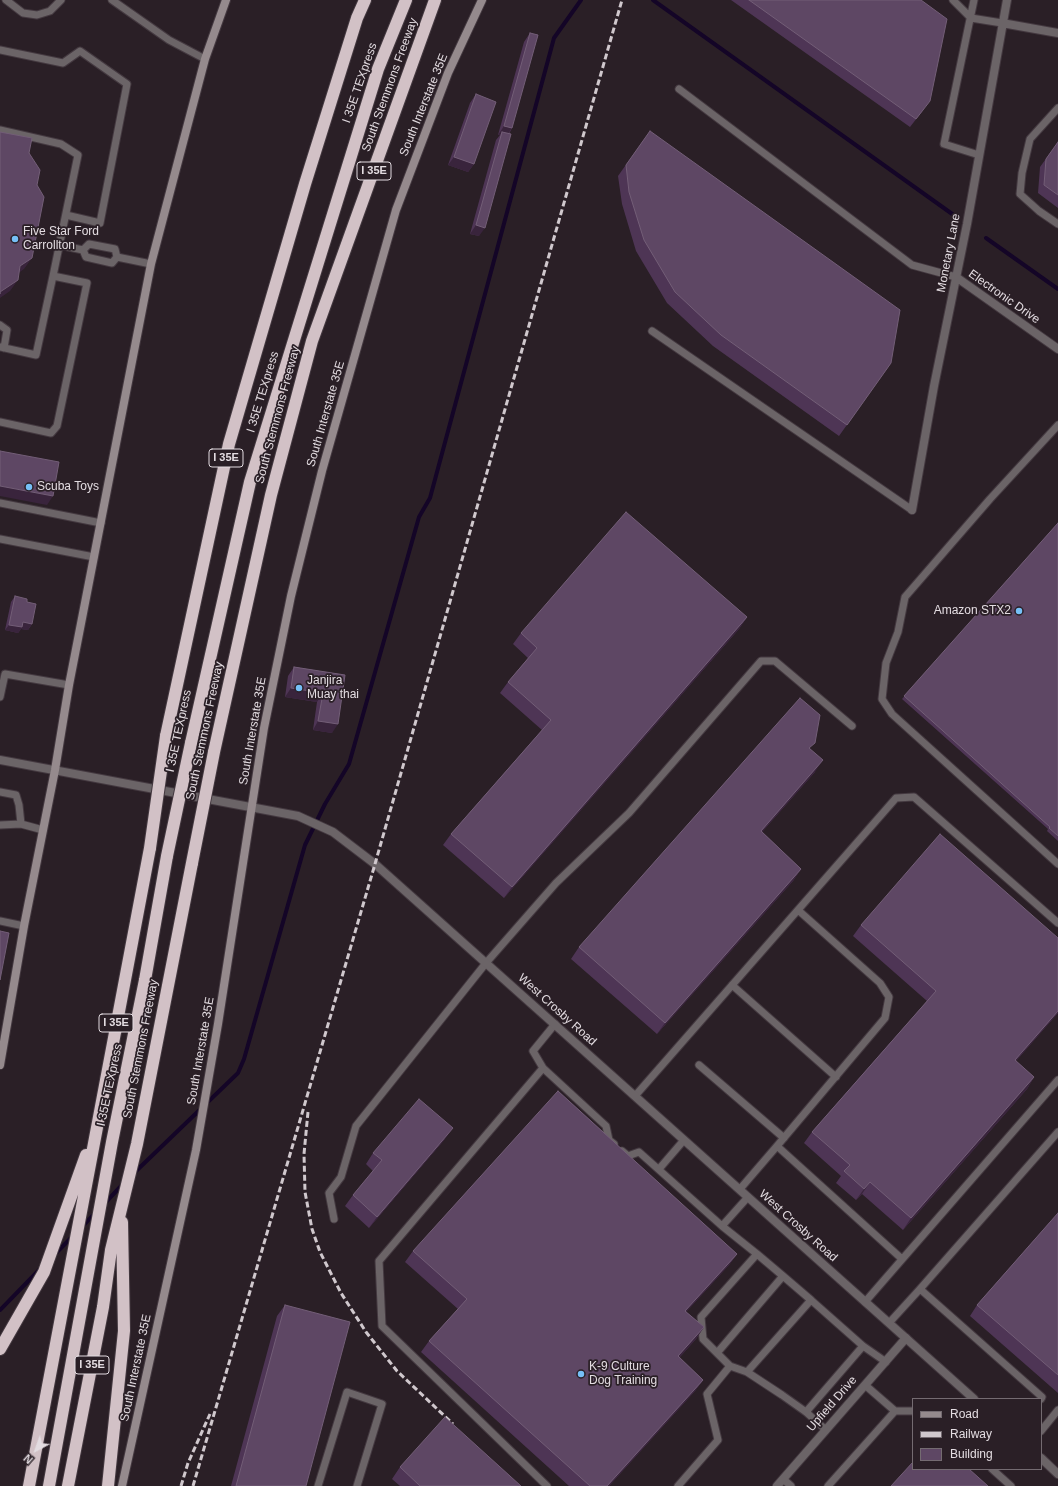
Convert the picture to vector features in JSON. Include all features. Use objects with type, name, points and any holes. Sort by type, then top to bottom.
[{"type":"highway","name":"I 35E","points":[[29,1486],[68,1288],[96,1126],[150,848],[166,736],[229,444],[305,184],[357,18],[365,0]]},
{"type":"highway","name":"I 35E TEXpress","points":[[50,1481],[89,1265],[145,980],[167,856],[250,482],[376,76],[406,0]]},
{"type":"highway","name":"South Stemmons Freeway","points":[[69,1483],[103,1307],[111,1250],[137,1144],[214,752],[271,495],[312,341],[435,0]]},
{"type":"highway","points":[[0,1349],[44,1272],[96,1126]]},
{"type":"highway","points":[[108,1486],[124,1331],[122,1205]]},
{"type":"main road","points":[[0,1065],[1,1050],[55,770],[69,686],[151,264],[205,59],[226,0]]},
{"type":"main road","name":"South Interstate 35E","points":[[122,1486],[196,1150],[218,1024],[264,728],[291,596],[322,471],[394,217],[448,73],[482,0]]},
{"type":"street","name":"Monetary Lane","points":[[912,510],[1007,0]]},
{"type":"street","points":[[1002,23],[1058,33]]},
{"type":"street","name":"Electronic Drive","points":[[956,277],[1058,349]]},
{"type":"street","name":"West Crosby Road","points":[[0,760],[252,809],[298,816],[333,832],[375,864],[973,1398]]},
{"type":"street","name":"Upfield Drive","points":[[777,1486],[906,1338]]},
{"type":"street","points":[[1042,1459],[1058,1474]]},
{"type":"lane","points":[[6,0],[23,13],[37,15],[50,11],[61,0]]},
{"type":"lane","points":[[112,0],[169,40],[205,59]]},
{"type":"lane","points":[[953,0],[971,18],[1002,23]]},
{"type":"lane","points":[[974,0],[944,144],[979,155]]},
{"type":"lane","points":[[0,50],[63,64],[80,52],[127,84],[100,223],[66,216]]},
{"type":"lane","points":[[678,89],[912,265],[956,277]]},
{"type":"lane","points":[[1058,108],[1030,139],[1022,173],[1020,194],[1039,211],[1058,224]]},
{"type":"lane","points":[[0,130],[61,144],[78,155],[36,355],[2,347],[7,330],[0,325]]},
{"type":"lane","points":[[83,250],[89,244],[102,246],[114,249],[117,257]]},
{"type":"lane","points":[[59,245],[83,250]]},
{"type":"lane","points":[[83,250],[86,257],[112,263],[117,257]]},
{"type":"lane","points":[[117,257],[151,264]]},
{"type":"lane","points":[[0,422],[51,433],[57,426],[86,283],[53,276]]},
{"type":"lane","points":[[652,331],[912,510]]},
{"type":"lane","points":[[1058,425],[990,499],[906,597],[898,632],[886,663],[882,699],[892,714],[1058,864]]},
{"type":"lane","points":[[1052,432],[1058,437]]},
{"type":"lane","points":[[0,503],[101,523]]},
{"type":"lane","points":[[0,540],[94,557]]},
{"type":"lane","points":[[334,1219],[329,1193],[341,1177],[356,1126],[486,963],[556,883],[629,813],[761,661],[776,661],[852,726]]},
{"type":"lane","points":[[0,697],[5,674],[69,686]]},
{"type":"lane","points":[[0,792],[16,795],[19,805],[21,824]]},
{"type":"lane","points":[[635,1096],[896,798],[914,797],[1058,924]]},
{"type":"lane","points":[[0,825],[21,824],[43,830]]},
{"type":"lane","points":[[740,1189],[885,1018],[889,997],[880,983],[798,910]]},
{"type":"lane","points":[[0,921],[24,926]]},
{"type":"lane","points":[[732,986],[836,1077]]},
{"type":"lane","points":[[555,1024],[533,1051],[543,1068],[606,1126],[609,1140],[628,1156],[639,1152],[722,1226],[783,1276],[863,1346],[886,1362]]},
{"type":"lane","points":[[699,1064],[784,1138]]},
{"type":"lane","points":[[543,1068],[379,1261],[382,1326],[547,1486]]},
{"type":"lane","points":[[865,1302],[1058,1080]]},
{"type":"lane","points":[[889,1323],[1058,1132]]},
{"type":"lane","points":[[658,1169],[684,1140]]},
{"type":"lane","points":[[777,1146],[902,1259]]},
{"type":"lane","points":[[722,1226],[748,1197]]},
{"type":"lane","points":[[757,1254],[701,1317],[703,1339],[730,1366],[747,1372],[806,1412],[826,1430]]},
{"type":"lane","points":[[717,1353],[783,1276]]},
{"type":"lane","points":[[920,1289],[1042,1398]]},
{"type":"lane","points":[[747,1372],[811,1300]]},
{"type":"lane","points":[[806,1412],[863,1346]]},
{"type":"lane","points":[[678,1486],[718,1440],[707,1394],[730,1366]]},
{"type":"lane","points":[[865,1385],[895,1411],[912,1411]]},
{"type":"lane","points":[[318,1486],[347,1392],[382,1404],[357,1486]]},
{"type":"lane","points":[[1042,1430],[1058,1410]]},
{"type":"lane","points":[[828,1486],[895,1411]]},
{"type":"lane","points":[[993,1470],[1011,1486]]},
{"type":"lane","points":[[783,1479],[790,1486]]},
{"type":"building","points":[[749,0],[921,0],[947,19],[930,101],[916,119]]},
{"type":"building","points":[[530,33],[538,35],[512,128],[504,126]]},
{"type":"building","points":[[476,94],[496,102],[474,164],[454,157]]},
{"type":"building","points":[[650,131],[900,310],[891,363],[847,425],[721,335],[675,292],[644,240],[629,192],[626,165]]},
{"type":"building","name":"Five Star Ford Carrollton","points":[[0,132],[32,138],[29,153],[40,170],[37,185],[44,197],[32,258],[20,266],[18,280],[0,292]]},
{"type":"building","points":[[502,132],[511,134],[485,228],[476,225]]},
{"type":"building","points":[[1058,142],[1058,195],[1044,185],[1046,159]]},
{"type":"building","points":[[0,451],[59,462],[53,496],[0,486]]},
{"type":"building","points":[[626,512],[747,617],[512,887],[451,834],[551,720],[508,682],[537,648],[521,633]]},
{"type":"building","name":"Amazon STX2","points":[[1058,523],[1058,836],[1049,828],[1050,827],[904,696]]},
{"type":"building","points":[[15,596],[27,599],[27,602],[36,604],[32,624],[23,622],[22,627],[9,625]]},
{"type":"building","points":[[294,667],[345,675],[338,724],[318,721],[323,693],[291,688]]},
{"type":"building","points":[[800,698],[820,715],[815,743],[809,748],[823,760],[761,831],[801,869],[665,1023],[579,947]]},
{"type":"building","points":[[940,834],[1058,938],[1058,1011],[1015,1060],[1034,1077],[911,1218],[870,1182],[864,1189],[844,1171],[850,1165],[812,1132],[936,991],[861,925]]},
{"type":"building","points":[[0,931],[9,933],[0,980]]},
{"type":"building","points":[[558,1091],[737,1254],[685,1311],[704,1327],[678,1356],[703,1380],[607,1486],[590,1486],[429,1341],[467,1299],[413,1251]]},
{"type":"building","points":[[419,1099],[453,1128],[377,1217],[353,1195],[382,1160],[373,1153]]},
{"type":"building","points":[[1058,1213],[1058,1375],[977,1305]]},
{"type":"building","points":[[285,1305],[350,1322],[306,1486],[236,1486]]},
{"type":"building","points":[[445,1417],[521,1486],[420,1486],[400,1467]]},
{"type":"building","points":[[912,1463],[912,1470],[970,1470],[988,1486],[891,1486]]},
{"type":"waterway","points":[[133,1174],[238,1073],[244,1059],[305,845],[325,804],[349,764],[419,517],[430,498],[554,38],[581,0]]},
{"type":"waterway","points":[[653,0],[955,216]]},
{"type":"waterway","points":[[986,238],[1058,289]]},
{"type":"waterway","points":[[104,1204],[123,1184]]},
{"type":"waterway","points":[[82,1227],[95,1213]]},
{"type":"waterway","points":[[55,1254],[73,1236]]},
{"type":"waterway","points":[[0,1310],[40,1269]]},
{"type":"railway","points":[[193,1486],[375,864],[622,0]]},
{"type":"railway","points":[[308,1112],[304,1154],[305,1192],[312,1229],[320,1252],[341,1293],[366,1332],[397,1371],[453,1424]]},
{"type":"railway","points":[[181,1486],[188,1463],[210,1414]]},
{"type":"place","name":"Five Star Ford Carrollton","points":[[15,239]]},
{"type":"place","name":"Scuba Toys","points":[[29,487]]},
{"type":"place","name":"Amazon STX2","points":[[1019,611]]},
{"type":"place","name":"Janjira Muay thai","points":[[299,688]]},
{"type":"place","name":"K-9 Culture Dog Training","points":[[581,1374]]}]
